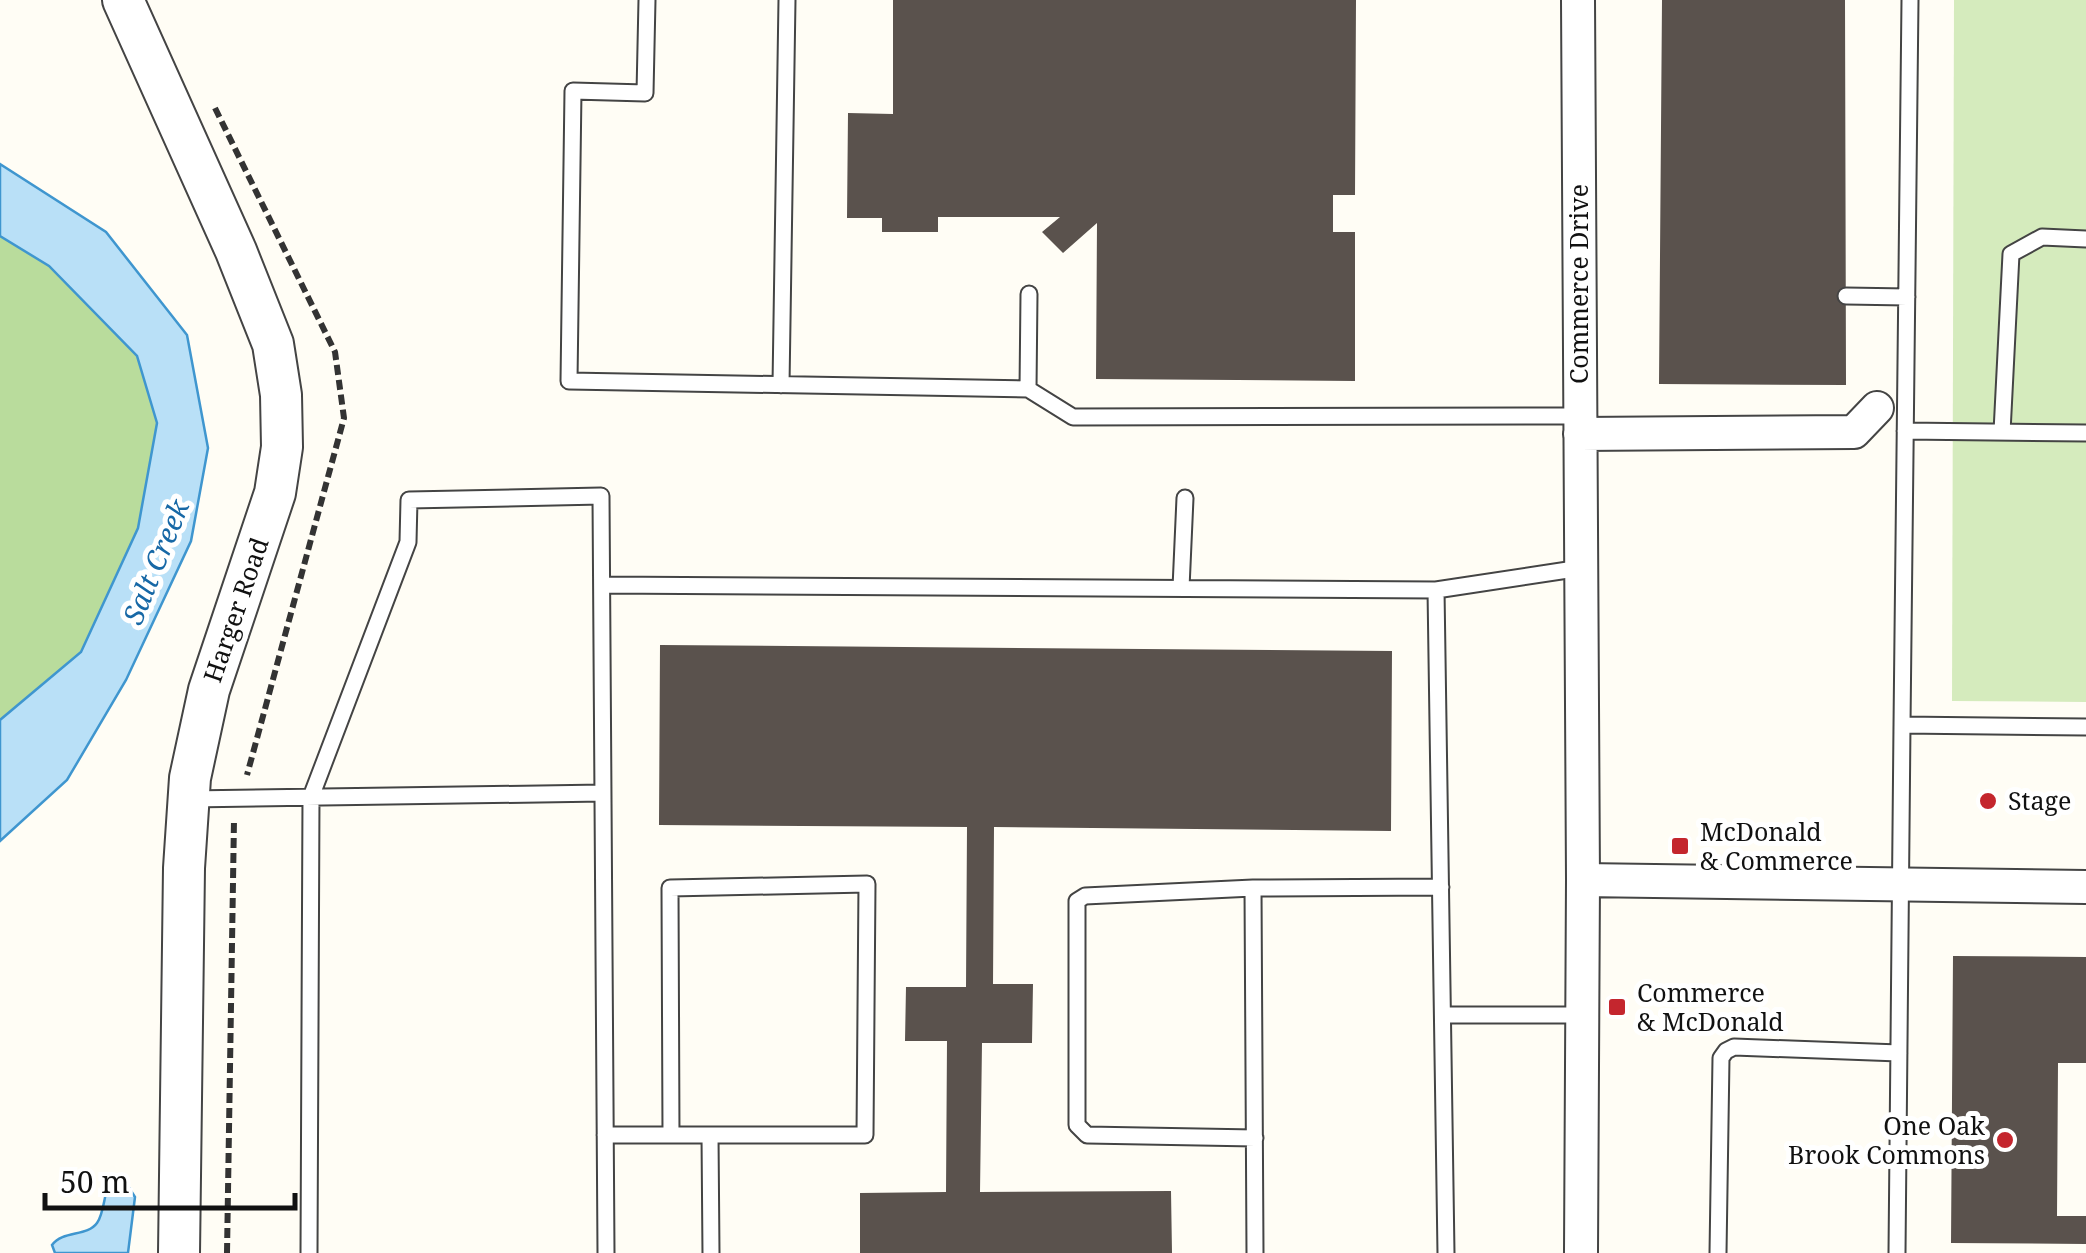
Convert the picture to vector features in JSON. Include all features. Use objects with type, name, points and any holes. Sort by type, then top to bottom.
[{"type":"street","name":"Harger Road","points":[[122,0],[236,251],[273,344],[282,395],[282,447],[275,493],[209,690],[190,778],[183,887],[178,1253]]},
{"type":"street","name":"Commerce Drive","points":[[1578,0],[1583,880],[1580,1015]]},
{"type":"street","points":[[1580,425],[1854,432],[1891,409]]},
{"type":"street","points":[[1583,880],[2086,887]]},
{"type":"street","points":[[1580,1015],[1581,1253]]},
{"type":"lane","points":[[647,0],[644,93],[573,92],[569,381],[1028,389],[1073,416],[1580,425]]},
{"type":"lane","points":[[781,385],[787,0]]},
{"type":"lane","points":[[1897,1253],[1905,432],[1891,409],[1907,298],[1910,0]]},
{"type":"lane","points":[[2002,432],[2010,254],[2042,237],[2086,239]]},
{"type":"lane","points":[[1028,389],[1029,294]]},
{"type":"lane","points":[[1846,296],[1907,298]]},
{"type":"lane","points":[[1905,432],[2086,433]]},
{"type":"lane","points":[[309,1253],[311,797],[408,542],[409,500],[602,496],[606,1253]]},
{"type":"lane","points":[[1182,588],[1184,498]]},
{"type":"lane","points":[[602,584],[1436,590],[1582,568]]},
{"type":"lane","points":[[1436,590],[1446,1253]]},
{"type":"lane","points":[[1902,725],[2086,727]]},
{"type":"lane","points":[[189,799],[603,793]]},
{"type":"lane","points":[[605,1135],[671,1136],[865,1135],[867,884],[670,888],[671,1136]]},
{"type":"lane","points":[[1255,1138],[1086,1135],[1077,1124],[1077,902],[1085,896],[1253,888],[1441,887]]},
{"type":"lane","points":[[1253,888],[1255,1253]]},
{"type":"lane","points":[[1443,1015],[1580,1015]]},
{"type":"lane","points":[[1718,1253],[1721,1058],[1726,1051],[1734,1047],[1898,1053]]},
{"type":"lane","points":[[710,1135],[711,1253]]},
{"type":"green space","points":[[1954,0],[2086,0],[2086,702],[1952,701]]},
{"type":"green space","points":[[0,236],[49,266],[137,356],[157,423],[138,528],[81,652],[0,720]]},
{"type":"water","name":"Salt Creek","points":[[0,164],[106,232],[187,335],[208,448],[191,541],[126,680],[67,780],[0,841],[0,720],[81,652],[138,528],[157,423],[137,356],[49,266],[0,236]]},
{"type":"water","points":[[117,1184],[128,1186],[135,1197],[128,1253],[55,1253],[52,1245],[57,1240],[97,1223],[107,1189]]},
{"type":"building","points":[[893,0],[1356,0],[1355,195],[1333,195],[1333,232],[1355,232],[1355,381],[1096,379],[1097,223],[1063,253],[1042,232],[1060,217],[938,217],[938,232],[882,232],[882,218],[847,218],[848,113],[893,114]]},
{"type":"building","points":[[1662,0],[1845,0],[1846,385],[1659,384]]},
{"type":"building","points":[[660,645],[1392,651],[1391,831],[994,827],[993,984],[1033,984],[1032,1043],[982,1043],[980,1192],[1171,1191],[1172,1253],[860,1253],[860,1193],[946,1192],[947,1041],[905,1041],[906,987],[966,987],[967,827],[659,825]]},
{"type":"building","name":"One Oak Brook Commons","points":[[1953,956],[2086,957],[2086,1063],[2058,1063],[2057,1216],[2086,1216],[2086,1244],[1951,1243]]},
{"type":"place","name":"Stage","points":[[1988,801]]},
{"type":"place","name":"McDonald & Commerce","points":[[1680,846]]},
{"type":"place","name":"Commerce & McDonald","points":[[1617,1007]]},
{"type":"place","name":"One Oak Brook Commons","points":[[2005,1140]]}]
